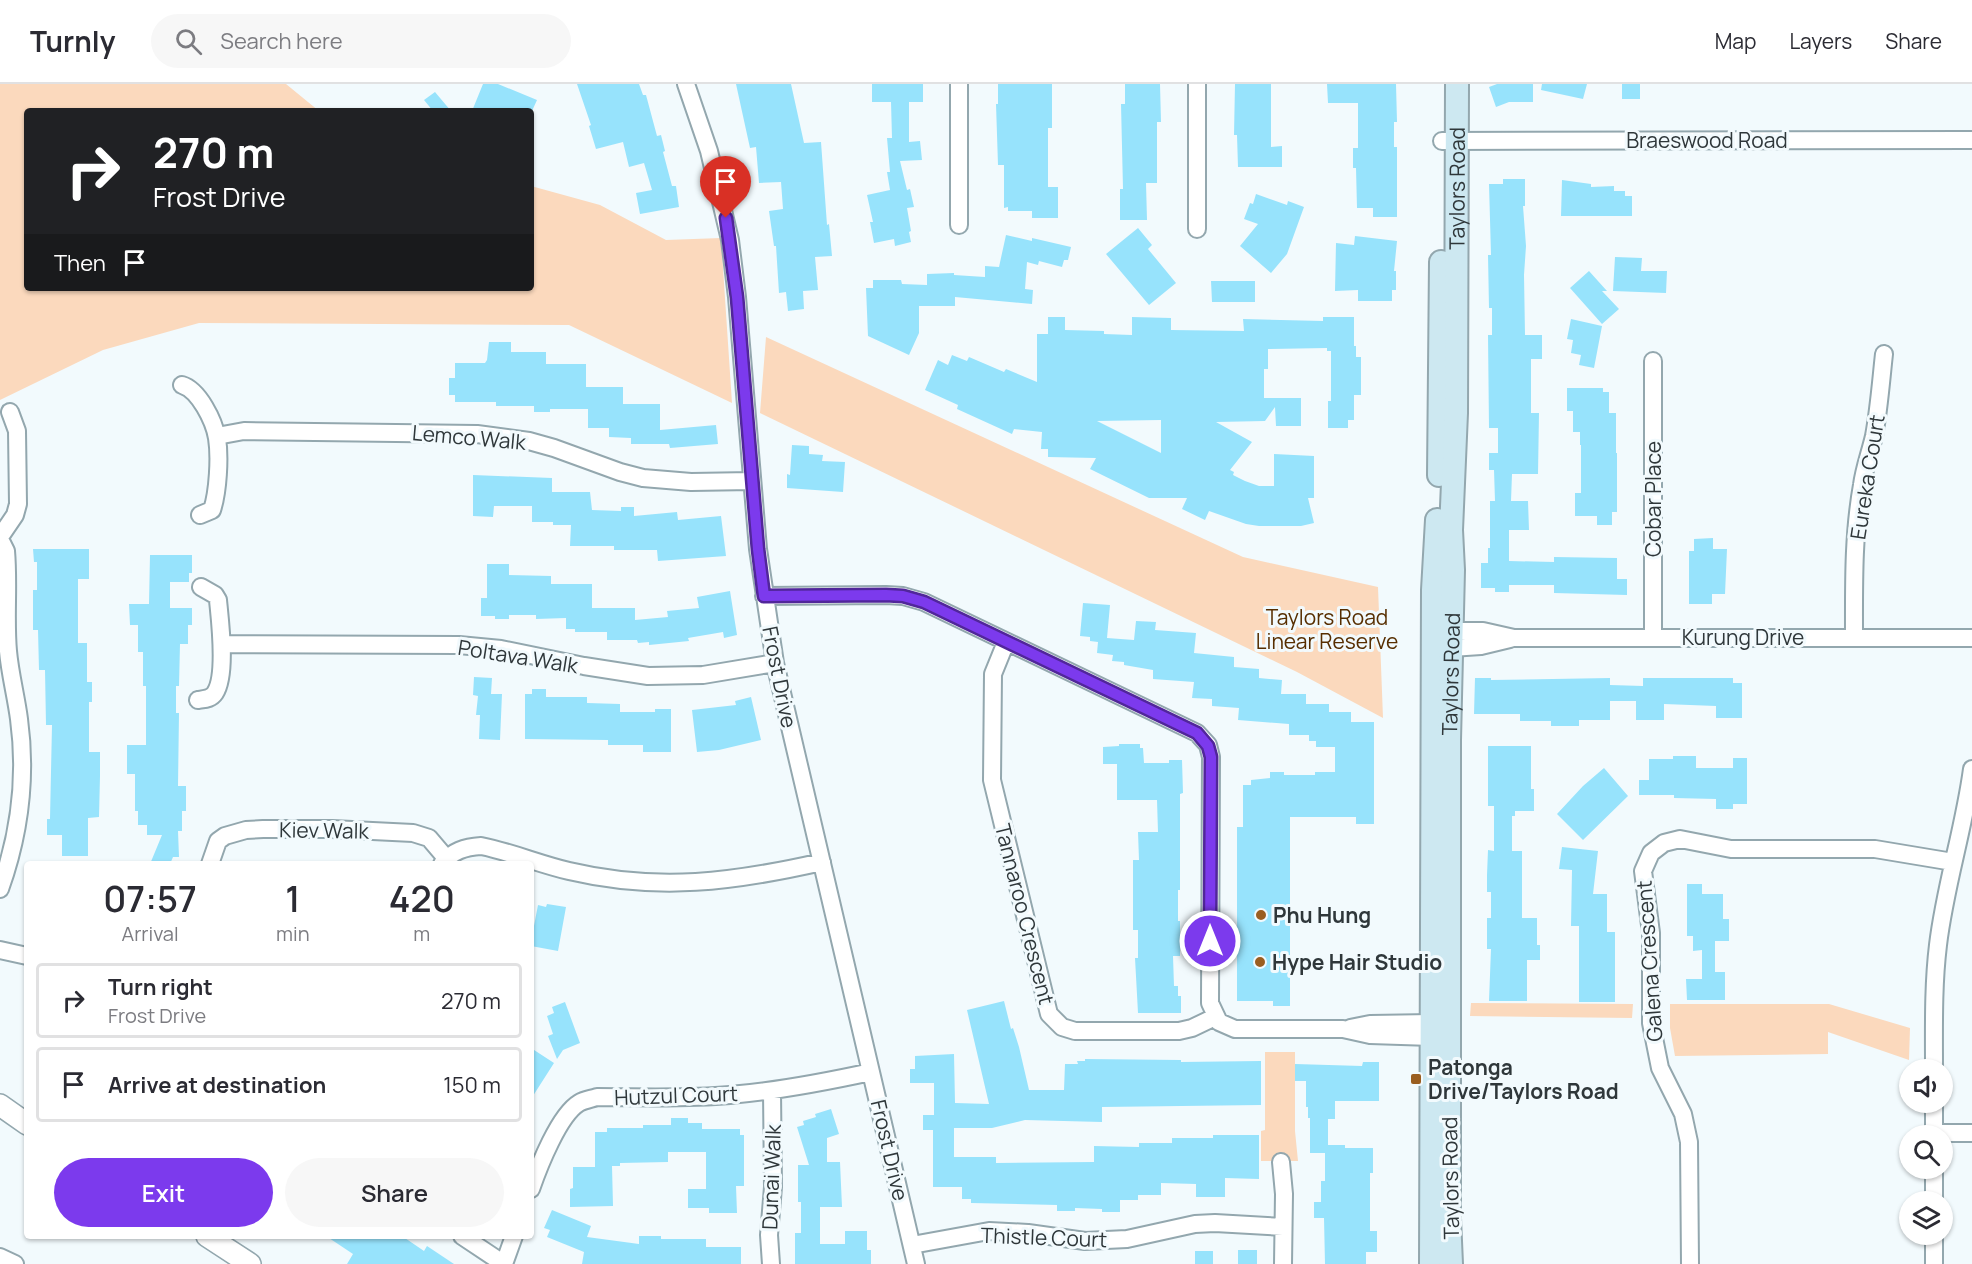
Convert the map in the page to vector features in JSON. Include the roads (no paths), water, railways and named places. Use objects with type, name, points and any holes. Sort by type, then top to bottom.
[{"type":"main road","name":"Taylors Road","points":[[1442,84],[1449,141]]},
{"type":"main road","name":"Taylors Road","points":[[1431,1264],[1445,640],[1433,590],[1437,540],[1449,141],[1457,84]]},
{"type":"main road","name":"Taylors Road","points":[[1438,1030],[1451,1264]]},
{"type":"street","name":"Frost Drive","points":[[686,84],[710,151],[730,240],[764,596],[775,663],[916,1264]]},
{"type":"street","points":[[959,84],[959,225]]},
{"type":"street","points":[[1197,84],[1197,229]]},
{"type":"street","name":"Braeswood Road","points":[[1449,141],[1972,140]]},
{"type":"street","name":"Eureka Court","points":[[1854,637],[1856,526],[1878,408],[1884,354]]},
{"type":"street","name":"Cobar Place","points":[[1653,361],[1653,637]]},
{"type":"street","points":[[182,385],[190,387],[201,400],[217,436],[216,495],[212,510],[200,515]]},
{"type":"street","points":[[0,889],[20,814],[23,762],[19,717],[8,651],[6,551],[0,538],[15,515],[18,504],[17,431],[10,412]]},
{"type":"street","name":"Lemco Walk","points":[[217,436],[244,431],[458,432],[529,441],[643,478],[691,482],[752,481]]},
{"type":"street","points":[[198,700],[207,699],[216,691],[223,644],[218,600],[201,587]]},
{"type":"street","points":[[764,596],[903,596],[924,602],[1197,733],[1208,746],[1211,757],[1210,1003],[1215,1017],[1224,1026],[1235,1029],[1343,1029],[1370,1035],[1438,1030]]},
{"type":"street","name":"Kurung Drive","points":[[1445,640],[1481,646],[1514,638],[1972,638]]},
{"type":"street","name":"Tannaroo Crescent","points":[[1006,642],[993,674],[992,780],[1049,1014],[1062,1027],[1076,1031],[1179,1031],[1192,1028],[1215,1017]]},
{"type":"street","name":"Poltava Walk","points":[[223,644],[459,645],[501,649],[648,676],[703,675],[775,663]]},
{"type":"street","points":[[1934,1059],[1937,954],[1972,769]]},
{"type":"street","name":"Kiev Walk","points":[[211,861],[218,842],[225,836],[234,832],[255,829],[412,832],[429,838],[444,861]]},
{"type":"street","name":"Galena Crescent","points":[[1690,1264],[1689,1142],[1683,1114],[1660,1068],[1652,1030],[1652,933],[1643,871],[1651,853],[1664,843],[1680,838],[1731,849],[1875,849],[1953,862]]},
{"type":"street","points":[[444,861],[467,847],[481,846],[533,861]]},
{"type":"street","points":[[534,861],[568,871],[651,883],[713,882],[747,878],[822,862]]},
{"type":"street","points":[[0,950],[24,955]]},
{"type":"street","name":"Hutzul Court","points":[[534,1183],[563,1120],[577,1104],[585,1100],[597,1097],[708,1097],[772,1091],[872,1072]]},
{"type":"street","name":"Dunai Walk","points":[[771,1264],[769,1235],[773,1187],[772,1091]]},
{"type":"street","points":[[1953,1134],[1972,1133]]},
{"type":"street","points":[[1281,1162],[1283,1264]]},
{"type":"street","name":"Thistle Court","points":[[912,1245],[988,1231],[1028,1233],[1085,1241],[1108,1241],[1195,1224],[1283,1227]]},
{"type":"street","points":[[212,1239],[250,1264]]},
{"type":"street","points":[[466,1239],[504,1264],[513,1239]]},
{"type":"street","points":[[1934,1245],[1934,1264]]},
{"type":"street","points":[[0,1257],[15,1264]]},
{"type":"place","name":"Phu Hung","points":[[1261,915]]},
{"type":"place","name":"Hype Hair Studio","points":[[1260,962]]},
{"type":"place","name":"Patonga Drive/Taylors Road","points":[[1416,1079]]},
{"type":"park label","name":"Taylors Road Linear Reserve","points":[[1327,629]]}]
